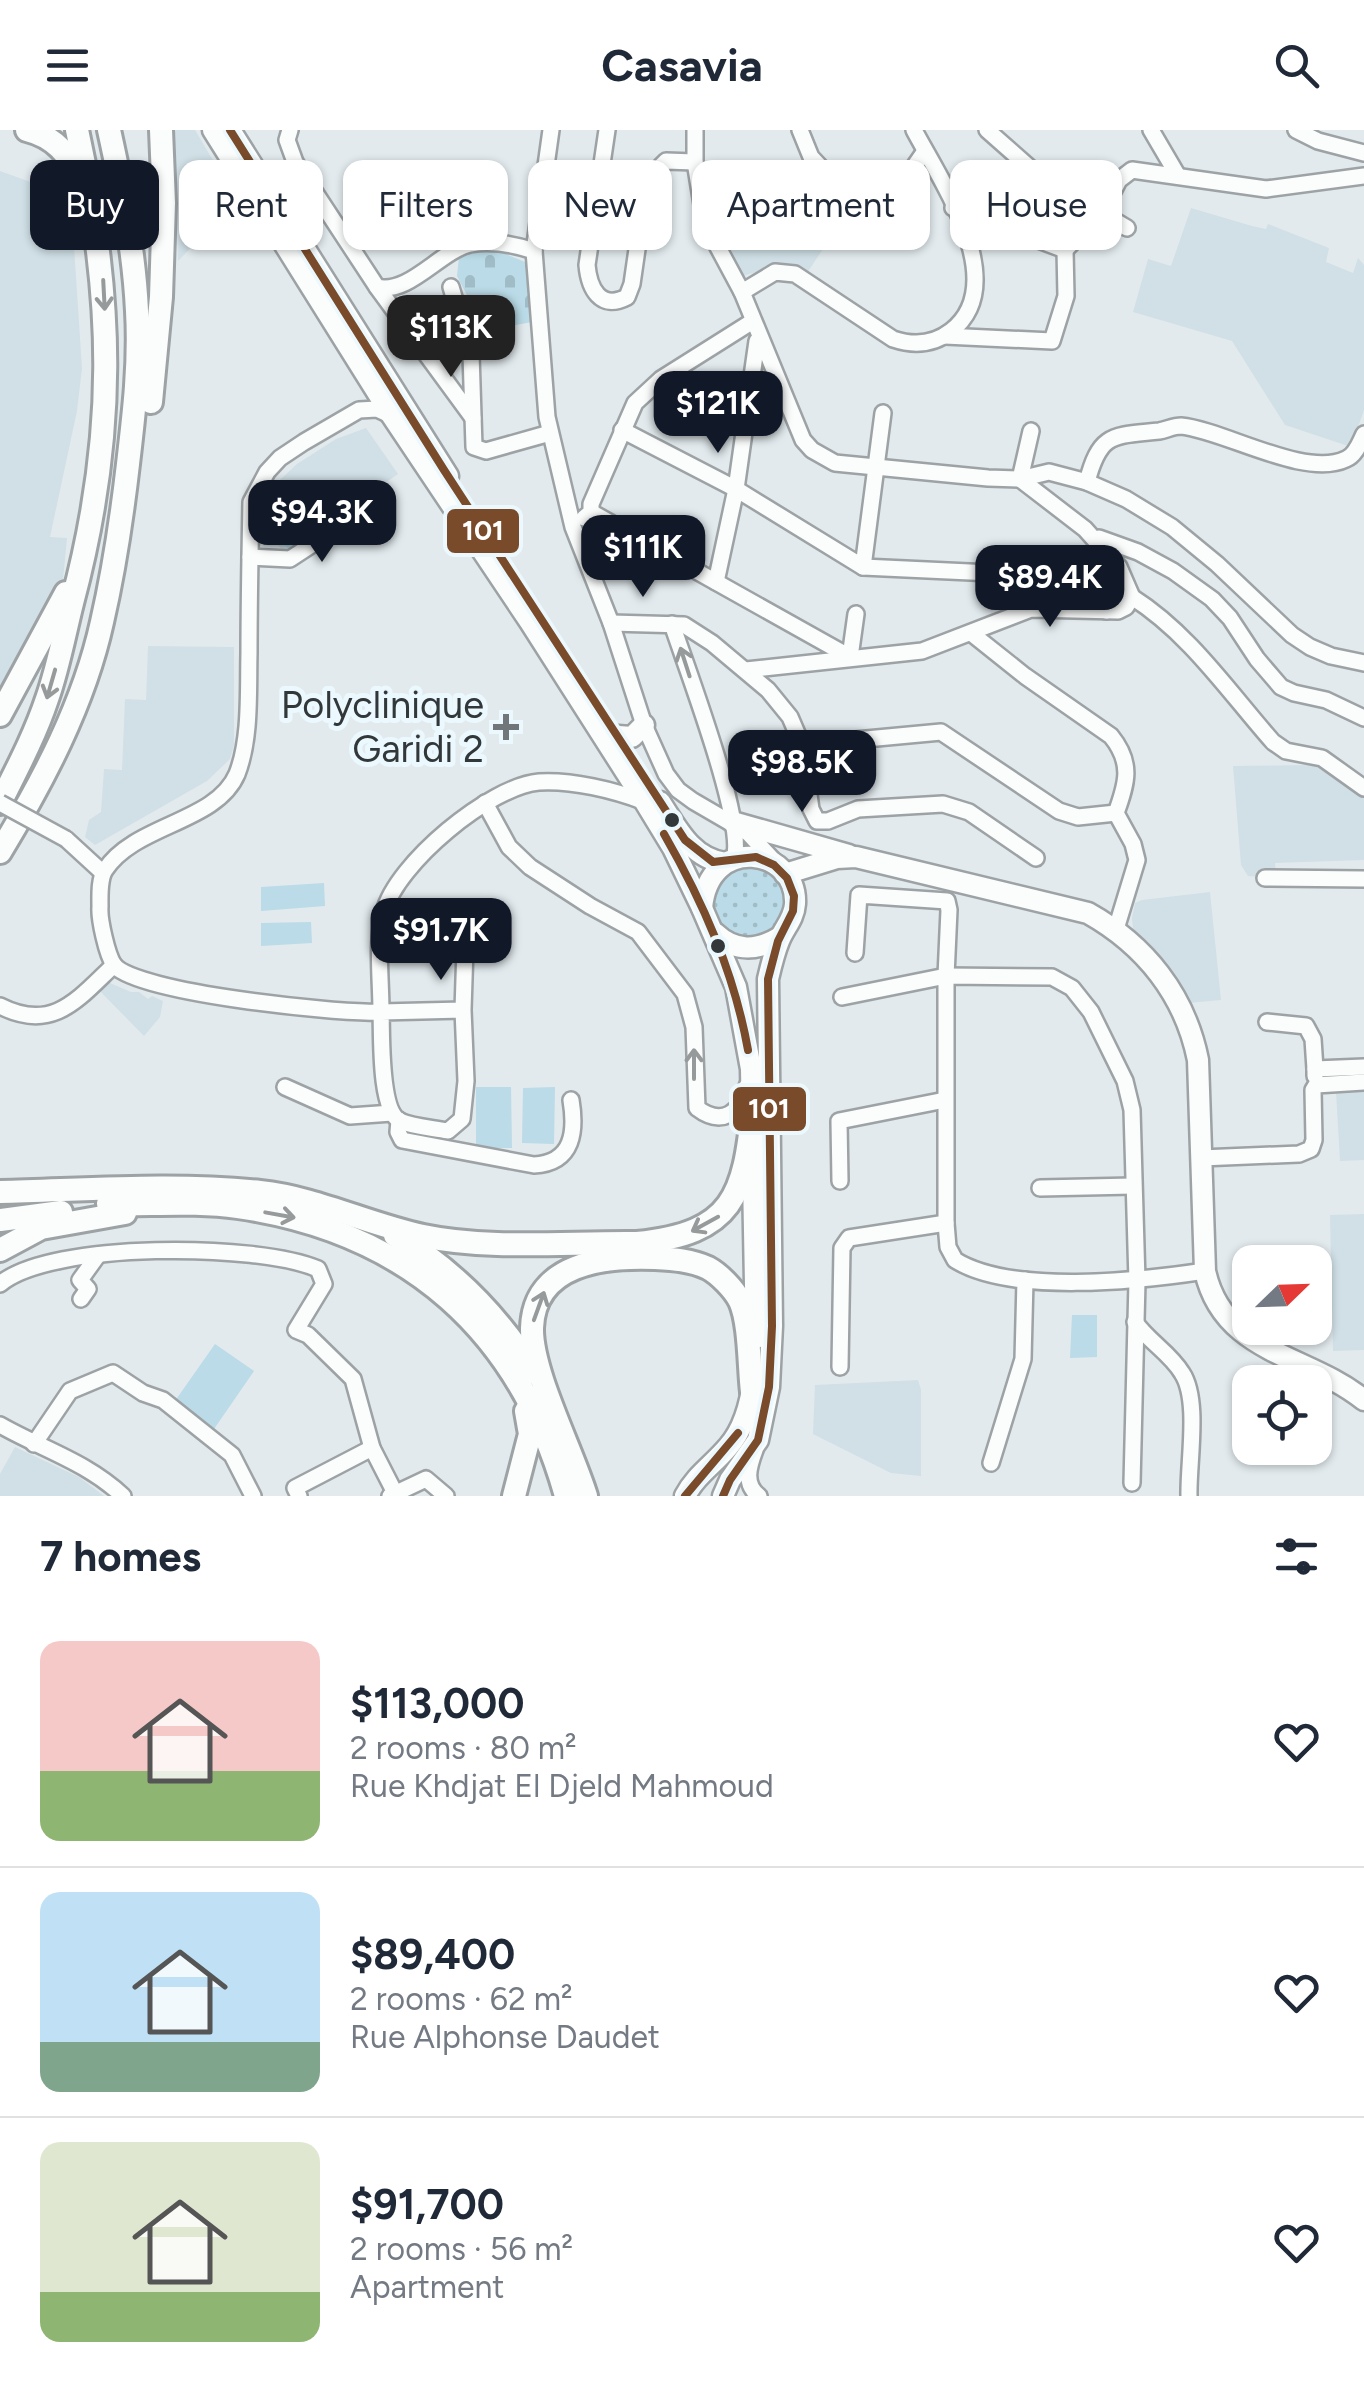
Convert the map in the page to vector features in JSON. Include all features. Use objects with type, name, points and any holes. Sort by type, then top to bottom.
[{"type":"highway","points":[[27,130],[54,141],[71,160]]},
{"type":"highway","points":[[77,130],[84,160]]},
{"type":"highway","points":[[102,625],[123,503],[138,380],[135,291],[124,197],[108,130]]},
{"type":"highway","points":[[0,852],[53,757],[78,698],[128,529],[150,409],[162,278],[161,130]]},
{"type":"highway","points":[[0,803],[47,699],[96,510],[106,392],[99,250]]},
{"type":"highway","points":[[0,715],[84,559]]},
{"type":"highway","points":[[0,1203],[189,1187],[315,1200],[356,1216],[454,1241],[663,1240],[704,1227],[722,1214],[734,1198],[748,1157],[752,1108]]},
{"type":"highway","points":[[0,1180],[74,1185],[105,1197]]},
{"type":"highway","points":[[0,1192],[236,1207],[299,1219],[376,1248],[452,1301],[516,1374],[550,1444],[566,1496]]},
{"type":"highway","points":[[0,1220],[105,1197]]},
{"type":"highway","points":[[0,1250],[41,1228],[180,1204]]},
{"type":"highway","points":[[356,1216],[420,1251],[488,1309],[518,1346],[550,1399]]},
{"type":"highway","points":[[586,1496],[536,1362],[532,1330],[536,1302],[551,1280],[593,1261],[634,1258],[683,1260],[710,1269],[739,1300],[752,1392]]},
{"type":"highway","points":[[514,1496],[530,1434],[516,1374]]},
{"type":"main road","points":[[213,130],[392,416],[645,802],[672,848],[736,987],[751,1069],[756,1358],[752,1392],[739,1432],[692,1488]]},
{"type":"main road","points":[[230,130],[444,470],[691,847],[706,858],[758,858],[782,871],[795,904]]},
{"type":"main road","points":[[618,736],[632,737],[644,725]]},
{"type":"main road","points":[[732,822],[892,867],[1088,913],[1116,929],[1157,970],[1180,1002],[1192,1032],[1198,1060],[1204,1271],[1210,1293],[1227,1320],[1257,1344],[1305,1365]]},
{"type":"main road","points":[[782,871],[856,857]]},
{"type":"main road","points":[[729,861],[708,882],[706,918],[719,938],[750,949],[766,946],[780,937]]},
{"type":"main road","points":[[724,1492],[758,1440],[767,1404],[772,1326],[768,979],[795,904],[815,880],[854,865],[892,867]]},
{"type":"main road","points":[[736,987],[740,978],[750,972],[768,979]]},
{"type":"main road","points":[[1204,1271],[1232,1302]]},
{"type":"main road","points":[[1284,1345],[1314,1365]]},
{"type":"main road","points":[[1332,1377],[1364,1400]]},
{"type":"main road","points":[[692,1488],[718,1475],[724,1492]]},
{"type":"street","points":[[290,130],[287,140],[295,162],[377,287],[473,418]]},
{"type":"street","points":[[608,130],[587,265],[589,284],[596,296],[618,302],[628,297],[647,180],[666,161],[692,162]]},
{"type":"street","points":[[695,130],[695,160]]},
{"type":"street","points":[[800,130],[814,160]]},
{"type":"street","points":[[914,130],[950,202]]},
{"type":"street","points":[[987,130],[1021,160]]},
{"type":"street","points":[[1151,130],[1178,176]]},
{"type":"street","points":[[1296,130],[1318,141],[1364,153]]},
{"type":"street","points":[[548,131],[534,251],[550,433],[573,527],[612,623],[644,725],[666,774],[678,790],[732,822],[769,852],[782,871]]},
{"type":"street","points":[[919,160],[925,152]]},
{"type":"street","points":[[1122,181],[1128,172],[1138,169],[1266,189],[1364,176]]},
{"type":"street","points":[[1122,225],[1127,228]]},
{"type":"street","points":[[377,287],[387,290],[400,284],[468,244],[509,243],[534,251]]},
{"type":"street","points":[[720,250],[742,292],[803,440],[812,450],[835,463],[877,468],[1020,479],[1049,472],[1087,482],[1126,499],[1172,527],[1310,647],[1364,663]]},
{"type":"street","points":[[945,336],[966,317],[976,290],[971,250]]},
{"type":"street","points":[[742,292],[766,275],[784,271],[795,274],[894,338],[920,344],[945,336],[1052,342],[1066,296],[1064,250]]},
{"type":"street","points":[[452,287],[471,354],[473,444],[480,452],[550,433]]},
{"type":"street","points":[[573,527],[591,512],[635,403],[661,379],[755,329]]},
{"type":"street","points":[[716,582],[736,490],[755,329]]},
{"type":"street","points":[[359,410],[367,394],[366,375]]},
{"type":"street","points":[[392,416],[377,409],[359,410],[280,458],[267,472],[251,502],[248,693],[243,751],[230,788],[204,807],[123,850],[102,872],[98,918],[114,965],[134,977],[262,1004],[380,1012],[463,1010]]},
{"type":"street","points":[[863,566],[883,413]]},
{"type":"street","points":[[1087,482],[1099,447],[1130,432],[1178,426],[1257,450],[1326,462],[1353,454],[1364,434]]},
{"type":"street","points":[[622,430],[736,490],[863,566],[1034,575],[1065,581],[1107,611]]},
{"type":"street","points":[[1020,479],[1031,430]]},
{"type":"street","points":[[1020,479],[1085,529],[1109,544],[1138,552],[1174,571],[1212,599],[1281,686],[1326,700],[1364,718]]},
{"type":"street","points":[[250,556],[290,559],[374,504]]},
{"type":"street","points":[[591,512],[850,657]]},
{"type":"street","points":[[1085,529],[1119,567],[1132,597],[1166,620],[1190,644],[1273,742],[1286,752],[1322,758],[1364,788]]},
{"type":"street","points":[[746,670],[922,651],[1031,608],[1107,611],[1126,607],[1132,597]]},
{"type":"street","points":[[850,657],[856,614]]},
{"type":"street","points":[[612,623],[684,626],[746,670],[790,717],[802,745],[816,821],[828,821],[858,809],[944,804],[969,812],[1036,858]]},
{"type":"street","points":[[672,624],[728,798],[738,843],[729,861]]},
{"type":"street","points":[[970,633],[1111,736],[1119,746],[1128,776],[1116,812],[1134,844],[1138,860],[1116,929]]},
{"type":"street","points":[[802,745],[941,732],[1059,811],[1078,817],[1116,812]]},
{"type":"street","points":[[606,790],[620,765]]},
{"type":"street","points":[[571,1100],[576,1128],[573,1138],[559,1157],[546,1164],[402,1140],[386,1098],[380,1012],[384,908],[401,878],[439,838],[485,803],[516,786],[539,782],[606,790],[645,802]]},
{"type":"street","points":[[0,803],[66,839],[102,872]]},
{"type":"street","points":[[485,803],[509,847],[530,867],[638,932],[685,994],[694,1027],[697,1108],[706,1115],[721,1117],[734,1112],[743,1104],[751,1069]]},
{"type":"street","points":[[1265,878],[1364,879]]},
{"type":"street","points":[[854,953],[859,894],[946,901],[950,910],[946,976],[946,1224],[948,1246],[955,1260],[991,1277],[1026,1280],[1136,1281],[1204,1271]]},
{"type":"street","points":[[286,1087],[350,1116],[396,1117],[448,1131],[462,1119],[466,1081],[466,917]]},
{"type":"street","points":[[0,1006],[42,1018],[70,1006],[114,965]]},
{"type":"street","points":[[842,997],[946,976],[1052,977],[1072,988],[1110,1046],[1132,1110],[1136,1281],[1132,1483]]},
{"type":"street","points":[[1201,1158],[1298,1154],[1311,1149],[1313,1039],[1306,1026],[1267,1022]]},
{"type":"street","points":[[1315,1077],[1364,1067]]},
{"type":"street","points":[[1315,1077],[1364,1082]]},
{"type":"street","points":[[840,1180],[839,1121],[945,1100]]},
{"type":"street","points":[[1040,1188],[1133,1186]]},
{"type":"street","points":[[840,1367],[842,1248],[848,1238],[946,1224]]},
{"type":"street","points":[[0,1284],[11,1274],[51,1263],[163,1251],[277,1256],[318,1269],[324,1284],[296,1330],[308,1335],[353,1379],[372,1448],[399,1495],[426,1479],[446,1496]]},
{"type":"street","points":[[80,1280],[98,1255]]},
{"type":"street","points":[[51,1263],[88,1288],[80,1299]]},
{"type":"street","points":[[992,1463],[1023,1359],[1026,1280]]},
{"type":"street","points":[[1135,1322],[1185,1376],[1191,1395],[1189,1496]]},
{"type":"street","points":[[34,1444],[70,1390],[113,1374],[136,1390],[163,1400],[232,1455],[253,1496]]},
{"type":"street","points":[[0,1425],[86,1466],[122,1496]]},
{"type":"street","points":[[758,1440],[748,1481],[758,1496]]},
{"type":"street","points":[[299,1496],[295,1488],[372,1448]]},
{"type":"shaded area","points":[[169,130],[195,130],[213,160],[179,160],[179,250],[189,250],[178,261]]},
{"type":"shaded area","points":[[0,171],[30,182],[30,250],[74,250],[82,368],[77,411],[50,537],[67,538],[63,580],[0,702]]},
{"type":"shaded area","points":[[1191,208],[1266,229],[1268,224],[1329,248],[1326,262],[1353,273],[1358,258],[1364,265],[1364,410],[1351,447],[1285,425],[1232,341],[1133,312],[1148,259],[1171,266]]},
{"type":"shaded area","points":[[731,250],[822,250],[805,276],[787,265],[779,265],[743,276]]},
{"type":"shaded area","points":[[366,428],[398,474],[284,552],[261,524],[265,494],[297,464],[336,439]]},
{"type":"shaded area","points":[[148,646],[234,647],[234,745],[230,759],[207,781],[95,845],[85,837],[89,820],[101,812],[104,769],[122,770],[125,699],[146,700]]},
{"type":"shaded area","points":[[1318,765],[1331,769],[1364,794],[1364,860],[1275,863],[1276,878],[1248,876],[1241,865],[1233,766]]},
{"type":"shaded area","points":[[1210,892],[1221,1000],[1189,1003],[1157,953],[1133,929],[1132,918],[1135,903],[1142,900]]},
{"type":"shaded area","points":[[103,980],[148,999],[152,996],[163,1001],[160,1017],[144,1036],[96,987]]},
{"type":"shaded area","points":[[1364,1091],[1364,1160],[1340,1161],[1336,1092]]},
{"type":"shaded area","points":[[1364,1214],[1364,1350],[1333,1351],[1330,1215]]},
{"type":"shaded area","points":[[918,1380],[921,1476],[891,1473],[813,1434],[815,1385]]},
{"type":"shaded area","points":[[15,1447],[79,1477],[104,1496],[0,1496],[0,1474]]},
{"type":"green space","points":[[474,250],[498,251],[535,266],[532,322],[467,334],[469,299],[457,276],[459,257]]},
{"type":"green space","points":[[284,499],[309,535],[288,549],[262,515]]},
{"type":"green space","points":[[749,867],[763,869],[775,877],[783,889],[783,917],[775,929],[763,937],[749,939],[735,937],[723,929],[715,917],[713,903],[715,889],[723,877],[735,869]]},
{"type":"green space","points":[[324,883],[325,906],[261,911],[261,887]]},
{"type":"green space","points":[[311,922],[312,943],[261,946],[261,923]]},
{"type":"green space","points":[[476,1087],[511,1087],[512,1148],[476,1148]]},
{"type":"green space","points":[[555,1087],[554,1144],[522,1143],[523,1088]]},
{"type":"green space","points":[[1072,1315],[1097,1315],[1097,1357],[1070,1358]]},
{"type":"green space","points":[[215,1344],[254,1371],[214,1429],[175,1401]]},
{"type":"transit line","name":"101","points":[[230,130],[444,470],[685,840],[713,862],[756,857],[774,865],[787,878],[794,896],[793,911],[778,941],[768,979],[772,1326],[769,1387],[758,1440],[723,1496]]},
{"type":"transit line","name":"101","points":[[664,834],[715,938],[748,1050]]},
{"type":"transit line","name":"101","points":[[685,1496],[738,1433]]},
{"type":"place","name":"Polyclinique Garidi 2","points":[[506,727]]}]
